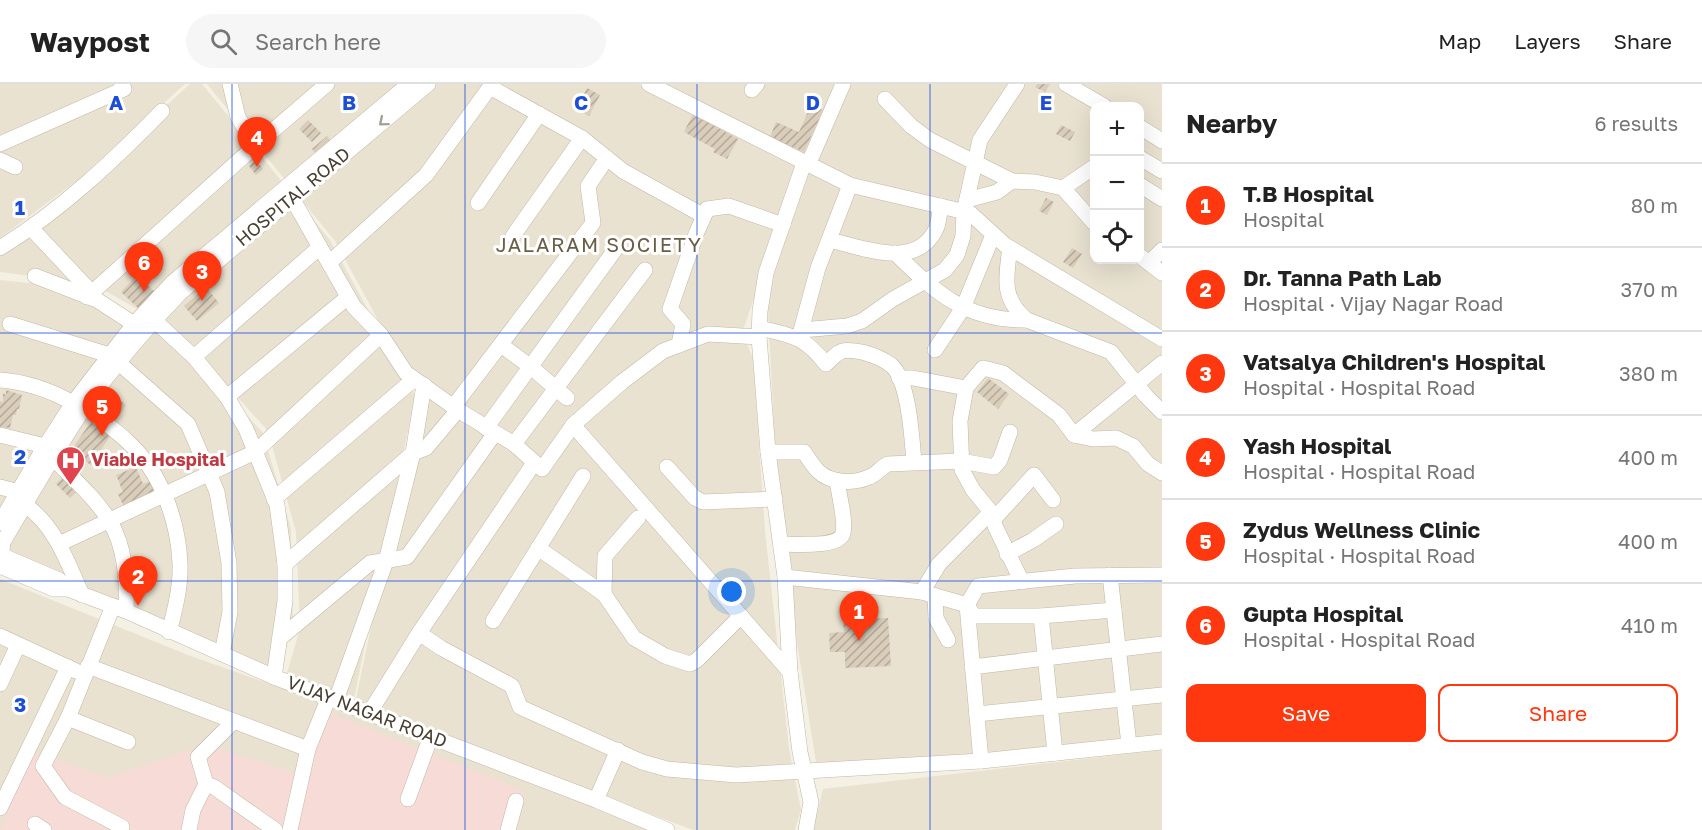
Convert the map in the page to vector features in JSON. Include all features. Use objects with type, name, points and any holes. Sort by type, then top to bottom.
[{"type":"street","points":[[0,144],[124,89],[122,84]]},
{"type":"street","points":[[230,84],[238,117],[255,146]]},
{"type":"street","points":[[90,295],[327,84]]},
{"type":"street","name":"HOSPITAL ROAD","points":[[1,557],[3,542],[22,499],[48,452],[79,405],[114,359],[134,324],[172,283],[409,84]]},
{"type":"street","name":"HOSPITAL ROAD","points":[[114,359],[181,292],[428,84]]},
{"type":"street","points":[[649,84],[850,185],[941,206],[965,206],[997,192],[1012,181]]},
{"type":"street","points":[[806,830],[811,802],[804,771],[790,672],[785,577],[768,452],[760,311],[766,273],[783,225],[806,164],[843,84]]},
{"type":"street","points":[[292,198],[354,307],[381,335],[406,373],[456,409],[514,444],[542,469],[573,425],[622,382],[663,351],[708,334],[760,332],[801,334],[847,326],[862,321],[880,307],[945,270],[957,255],[963,236],[965,206],[980,140],[1017,84]]},
{"type":"street","points":[[1066,84],[1097,102]]},
{"type":"street","points":[[329,263],[426,175],[490,87],[582,138],[623,171],[704,216]]},
{"type":"street","points":[[885,99],[910,126],[930,140],[1012,181],[1047,184],[1063,189],[1090,218]]},
{"type":"street","points":[[0,248],[31,228],[114,160],[162,111]]},
{"type":"street","points":[[478,203],[539,114]]},
{"type":"street","points":[[1144,130],[1162,141]]},
{"type":"street","points":[[513,236],[582,138]]},
{"type":"street","points":[[285,564],[413,453],[426,448],[593,223],[588,186],[607,158]]},
{"type":"street","points":[[0,160],[15,167]]},
{"type":"street","points":[[1144,160],[1162,171]]},
{"type":"street","points":[[1063,189],[1090,170]]},
{"type":"street","points":[[801,334],[818,268],[850,185]]},
{"type":"street","points":[[1144,188],[1162,199]]},
{"type":"street","points":[[679,345],[683,324],[670,309],[707,209],[729,206],[783,225]]},
{"type":"street","points":[[829,240],[895,254],[912,252],[924,245],[937,228],[941,206]]},
{"type":"street","points":[[965,206],[993,235],[1010,248],[1162,339]]},
{"type":"street","points":[[31,228],[90,295]]},
{"type":"street","points":[[935,350],[963,308],[993,235]]},
{"type":"street","points":[[194,357],[320,247]]},
{"type":"street","points":[[280,638],[370,563],[407,557],[531,367],[617,248]]},
{"type":"street","points":[[1010,248],[1006,284],[1009,298],[1018,313],[1027,320]]},
{"type":"street","points":[[1162,250],[1144,259],[1162,273]]},
{"type":"street","points":[[895,254],[944,297],[963,308],[1000,318],[1027,320],[1111,352],[1162,412]]},
{"type":"street","points":[[514,444],[561,393],[645,270]]},
{"type":"street","points":[[35,276],[90,295],[134,324]]},
{"type":"street","points":[[227,397],[348,297]]},
{"type":"street","points":[[154,320],[194,357],[227,397],[246,429],[277,505],[285,564],[285,601],[274,677]]},
{"type":"street","points":[[10,324],[114,359],[188,424],[217,492],[229,562],[230,612],[222,654]]},
{"type":"street","points":[[801,334],[826,364],[838,351],[847,349],[876,355],[893,366],[899,378],[911,423],[914,462]]},
{"type":"street","points":[[59,544],[255,452],[381,335]]},
{"type":"street","points":[[501,345],[561,393]]},
{"type":"street","points":[[1074,435],[1162,363]]},
{"type":"street","points":[[1022,582],[1007,554],[992,515],[973,490],[962,470],[960,421],[966,388],[983,368],[1003,373],[1059,416],[1074,435],[1093,439],[1116,438],[1133,446],[1148,464],[1162,473]]},
{"type":"street","points":[[899,378],[913,378],[966,388]]},
{"type":"street","points":[[0,380],[18,382],[49,391],[79,405],[129,443],[152,471],[165,495],[175,531],[180,563],[177,603],[169,632]]},
{"type":"street","points":[[290,830],[308,749],[333,699],[386,561],[413,453],[419,382]]},
{"type":"street","points":[[274,499],[419,382]]},
{"type":"street","points":[[573,425],[790,672]]},
{"type":"street","points":[[768,452],[804,452],[819,472],[837,481],[871,477],[888,464],[961,461],[988,468],[996,466],[1010,432]]},
{"type":"street","points":[[0,435],[48,452],[87,492],[110,520],[121,548],[127,580],[119,609],[86,670],[68,718],[43,766],[65,797],[122,827],[120,830]]},
{"type":"street","points":[[370,712],[419,633],[534,464]]},
{"type":"street","points":[[667,467],[695,498],[703,502],[775,499]]},
{"type":"street","points":[[948,640],[936,618],[929,594],[939,564],[1034,475],[1053,500]]},
{"type":"street","points":[[493,621],[583,476]]},
{"type":"street","points":[[781,544],[830,543],[840,538],[843,534],[843,523],[837,481]]},
{"type":"street","points":[[0,487],[22,499],[38,513],[59,544],[75,592]]},
{"type":"street","name":"HOSPITAL ROAD","points":[[0,523],[22,499]]},
{"type":"street","points":[[604,594],[605,555],[638,518]]},
{"type":"street","points":[[1007,554],[1034,540],[1056,524]]},
{"type":"street","points":[[538,548],[604,594],[634,638],[657,652],[690,664],[698,660],[741,616]]},
{"type":"street","name":"VIJAY NAGAR ROAD","points":[[1,557],[59,580],[75,592],[274,677],[370,712],[667,830]]},
{"type":"street","points":[[1110,575],[1129,745]]},
{"type":"street","points":[[981,761],[967,605],[978,586],[1075,576],[1162,575]]},
{"type":"street","points":[[785,577],[929,594],[967,605],[974,616],[1041,616],[1114,609]]},
{"type":"street","points":[[1041,616],[1055,753]]},
{"type":"street","points":[[419,633],[441,648],[512,686],[520,707],[642,762],[667,769],[736,775],[981,761],[1162,742]]},
{"type":"street","points":[[0,636],[68,667],[86,670],[308,749]]},
{"type":"street","points":[[972,667],[1162,644]]},
{"type":"street","points":[[0,684],[18,645]]},
{"type":"street","points":[[0,808],[68,667]]},
{"type":"street","points":[[977,714],[1162,695]]},
{"type":"street","points":[[68,718],[128,742]]},
{"type":"street","points":[[189,830],[193,810],[206,784],[198,757],[233,722]]},
{"type":"street","points":[[408,799],[431,736]]},
{"type":"street","points":[[596,800],[618,750]]},
{"type":"street","points":[[206,784],[214,787],[275,830]]},
{"type":"street","points":[[508,830],[516,801]]},
{"type":"shaded area","points":[[0,84],[185,84],[79,179],[0,238]]},
{"type":"shaded area","points":[[190,84],[202,84],[330,240],[415,396],[354,699],[284,683],[300,629],[296,532],[268,431],[180,333],[93,284],[0,272],[0,245],[82,182]]},
{"type":"shaded area","points":[[207,84],[639,84],[800,165],[742,333],[753,358],[765,531],[789,749],[801,810],[795,830],[693,830],[372,710],[386,682],[489,525],[563,437],[616,381],[684,339],[718,335],[683,337],[615,380],[562,436],[488,524],[385,681],[371,709],[355,703],[420,397],[335,241]]},
{"type":"shaded area","points":[[654,84],[839,84],[805,159]]},
{"type":"shaded area","points":[[848,84],[1162,84],[1162,337],[1006,244],[969,211],[851,181],[812,159]]},
{"type":"shaded area","points":[[804,171],[969,214],[1162,342],[1162,734],[818,775],[779,529],[767,290]]},
{"type":"shaded area","points":[[0,280],[93,290],[177,339],[263,433],[291,529],[293,625],[277,678],[0,563]]},
{"type":"shaded area","points":[[0,579],[188,655],[352,713],[659,830],[0,830]]},
{"type":"shaded area","points":[[327,712],[525,791],[508,830],[0,830],[32,752],[108,777],[206,745],[299,774]]},
{"type":"shaded area","points":[[1162,750],[1162,830],[813,830],[823,789]]},
{"type":"building","points":[[1037,84],[1050,84],[1045,92],[1035,87]]},
{"type":"building","points":[[587,88],[600,95],[589,116],[576,109]]},
{"type":"building","points":[[811,105],[823,110],[804,152],[770,137],[776,122],[799,132]]},
{"type":"building","points":[[693,114],[738,139],[727,159],[713,152],[715,149],[684,132]]},
{"type":"building","points":[[308,120],[321,133],[312,142],[299,129]]},
{"type":"building","points":[[1061,125],[1075,132],[1070,141],[1056,134]]},
{"type":"building","points":[[327,136],[333,144],[318,157],[312,149]]},
{"type":"building","points":[[256,160],[263,169],[256,175],[249,166]]},
{"type":"building","points":[[1046,198],[1054,202],[1047,215],[1039,211]]},
{"type":"building","points":[[1072,248],[1082,254],[1073,268],[1063,262]]},
{"type":"building","points":[[137,275],[154,291],[138,308],[121,292]]},
{"type":"building","points":[[206,287],[219,303],[197,321],[184,306]]},
{"type":"building","points":[[988,378],[1009,394],[998,409],[977,392]]},
{"type":"building","points":[[6,390],[22,395],[19,409],[16,415],[13,415],[10,428],[0,427],[0,401],[3,402],[3,393],[6,395]]},
{"type":"building","points":[[114,396],[126,405],[114,422],[102,413]]},
{"type":"building","points":[[92,420],[112,433],[91,465],[70,452]]},
{"type":"building","points":[[136,467],[143,484],[150,481],[155,495],[124,507],[118,494],[123,492],[116,475]]},
{"type":"building","points":[[66,474],[80,489],[70,498],[56,484]]},
{"type":"building","points":[[888,618],[891,666],[845,668],[845,652],[830,652],[829,633],[844,632],[843,619],[858,619],[858,627],[863,627],[863,619]]},
{"type":"place","name":"Yash Hospital","points":[[257,167]]},
{"type":"place","name":"Gupta Hospital","points":[[144,292]]},
{"type":"place","name":"Vatsalya Children's Hospital","points":[[202,301]]},
{"type":"place","name":"Zydus Wellness Clinic","points":[[102,436]]},
{"type":"place","name":"Viable Hospital","points":[[70,486]]},
{"type":"place","name":"Dr. Tanna Path Lab","points":[[138,606]]},
{"type":"place","name":"T.B Hospital","points":[[859,641]]},
{"type":"district","name":"JALARAM SOCIETY","points":[[599,245]]}]
